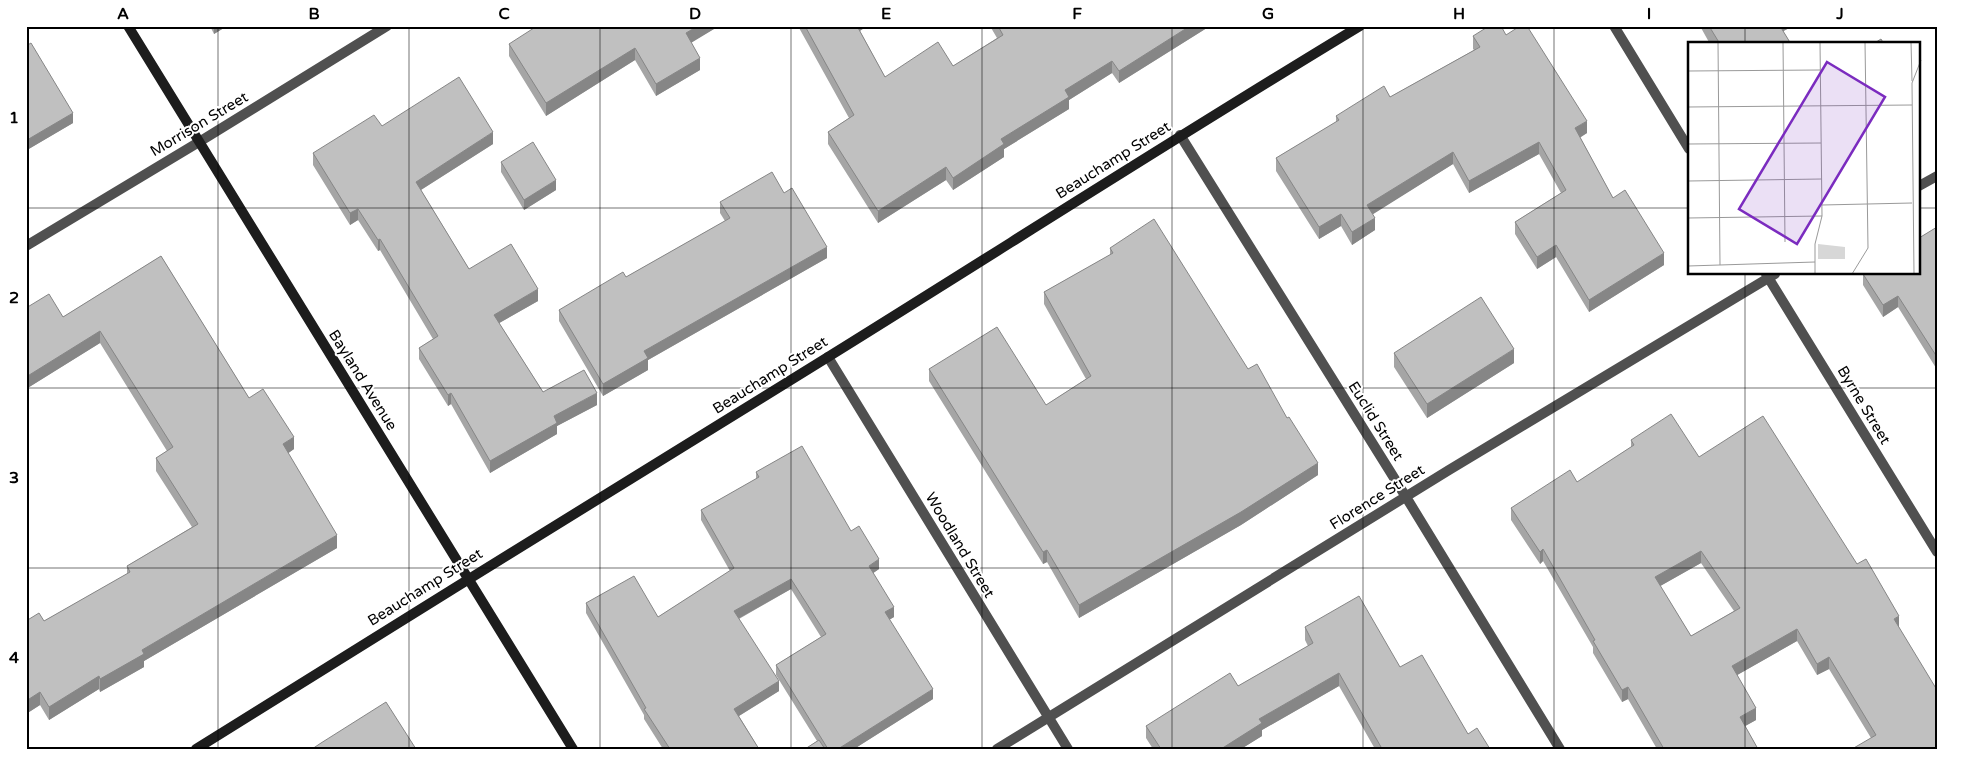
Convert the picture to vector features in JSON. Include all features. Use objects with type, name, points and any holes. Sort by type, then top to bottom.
[{"type":"street","name":"Bayland Avenue","points":[[128,26],[573,749]]},
{"type":"street","name":"Morrison Street","points":[[26,246],[200,142],[387,26]]},
{"type":"street","name":"Beauchamp Street","points":[[196,749],[468,578],[828,357],[1180,135],[1360,26]]},
{"type":"street","points":[[1614,26],[1688,146]]},
{"type":"street","name":"Euclid Street","points":[[1180,135],[1406,497],[1560,749]]},
{"type":"street","points":[[1920,185],[1937,176]]},
{"type":"street","name":"Florence Street","points":[[997,749],[1770,275]]},
{"type":"street","name":"Byrne Street","points":[[1770,275],[1937,552]]},
{"type":"street","name":"Woodland Street","points":[[828,357],[1068,749]]},
{"type":"building","points":[[537,26],[698,26],[686,33],[700,58],[656,84],[635,48],[546,103],[509,44]]},
{"type":"building","points":[[805,26],[857,26],[885,77],[938,42],[953,66],[1003,35],[998,26],[1190,26],[1119,71],[1112,61],[1065,90],[1069,97],[1001,139],[1004,144],[953,178],[946,167],[878,211],[828,132],[854,115]]},
{"type":"building","points":[[1489,26],[1501,26],[1506,35],[1520,26],[1527,26],[1587,121],[1575,128],[1613,198],[1625,190],[1664,253],[1589,300],[1556,245],[1537,257],[1515,222],[1566,190],[1539,142],[1469,181],[1453,152],[1367,205],[1375,218],[1352,232],[1341,214],[1319,227],[1276,158],[1339,120],[1336,116],[1384,86],[1390,97],[1480,47],[1473,36]]},
{"type":"building","points":[[1709,26],[1780,26],[1790,42],[1719,42]]},
{"type":"building","points":[[31,43],[73,113],[27,140],[26,46]]},
{"type":"building","points":[[459,77],[493,132],[416,182],[469,269],[511,244],[538,289],[494,315],[543,392],[584,370],[597,393],[554,416],[557,423],[490,461],[451,393],[448,395],[419,348],[438,336],[380,239],[378,240],[358,209],[350,213],[313,153],[374,115],[382,126]]},
{"type":"building","points":[[533,142],[556,180],[524,200],[501,162]]},
{"type":"building","points":[[772,172],[784,193],[792,188],[827,247],[644,351],[648,358],[603,384],[559,310],[623,272],[626,277],[730,218],[720,202]]},
{"type":"building","points":[[1154,219],[1248,369],[1257,364],[1287,418],[1289,417],[1318,463],[1241,512],[1079,605],[1047,550],[1043,552],[929,369],[997,327],[1046,405],[1091,376],[1044,292],[1113,253],[1110,248]]},
{"type":"building","points":[[1937,227],[1937,357],[1898,296],[1883,305],[1864,275],[1920,275],[1920,237]]},
{"type":"building","points":[[161,256],[249,398],[263,389],[294,437],[283,444],[337,535],[142,650],[144,654],[100,679],[99,676],[49,707],[40,692],[26,701],[26,621],[39,613],[44,621],[130,572],[127,566],[198,524],[156,458],[173,447],[100,331],[26,377],[26,308],[49,294],[63,317]]},
{"type":"building","points":[[1481,297],[1514,349],[1427,404],[1394,353]]},
{"type":"building","points":[[1671,414],[1699,457],[1763,416],[1857,564],[1866,559],[1899,616],[1894,619],[1937,690],[1937,749],[1852,749],[1876,735],[1829,657],[1817,664],[1797,629],[1732,666],[1756,708],[1740,717],[1758,749],[1664,749],[1628,687],[1622,690],[1543,549],[1540,552],[1511,508],[1570,470],[1577,482],[1634,445],[1631,440]],"holes":[[[1701,551],[1740,608],[1691,636],[1655,577]]]},
{"type":"building","points":[[802,446],[851,531],[859,526],[879,559],[869,566],[894,607],[885,612],[933,689],[838,749],[828,749],[776,665],[826,634],[791,579],[734,611],[779,681],[734,709],[759,749],[670,749],[644,709],[646,708],[586,603],[634,576],[658,617],[734,568],[701,510],[759,477],[756,472]]},
{"type":"building","points":[[1359,596],[1400,667],[1422,655],[1468,734],[1477,728],[1490,749],[1377,749],[1381,747],[1339,673],[1259,719],[1262,723],[1221,749],[1161,749],[1146,726],[1230,673],[1238,686],[1313,643],[1305,627]]},
{"type":"building","points":[[386,702],[416,749],[312,749],[321,743]]},
{"type":"building","points":[[819,740],[825,749],[805,749]]}]
